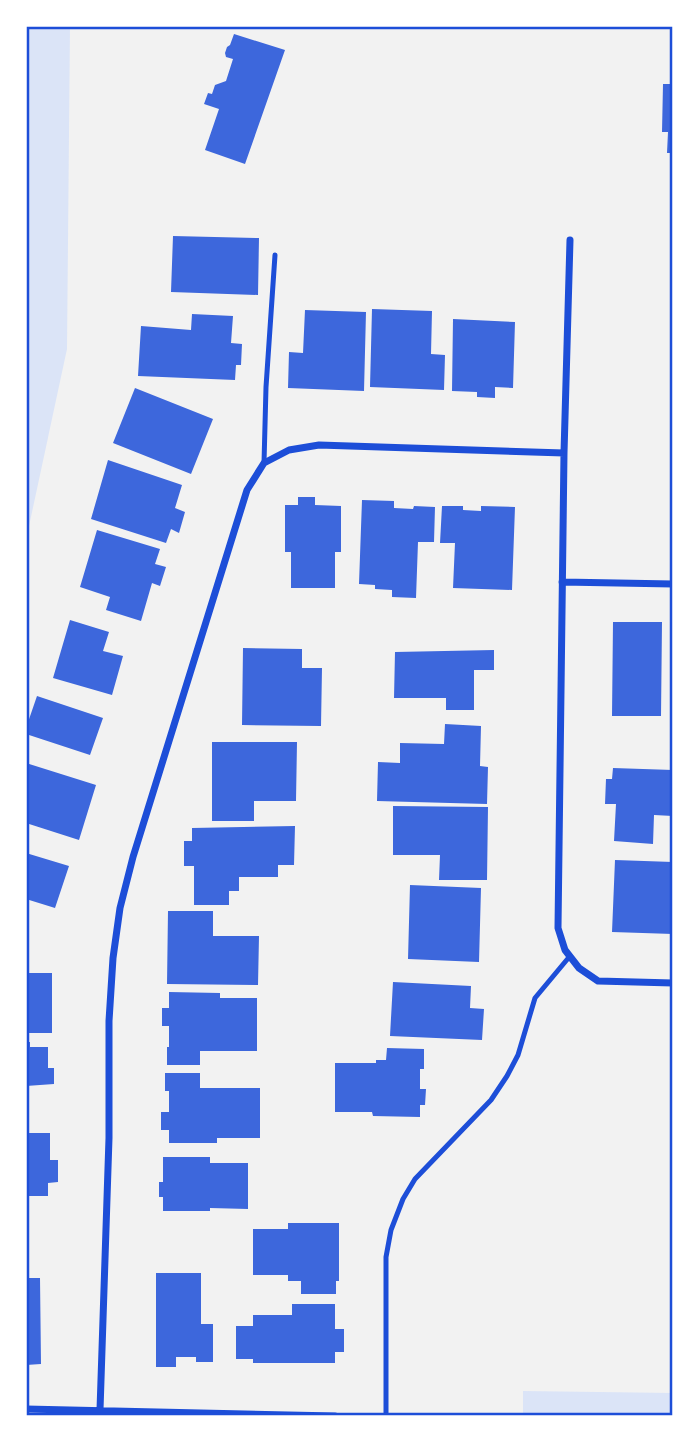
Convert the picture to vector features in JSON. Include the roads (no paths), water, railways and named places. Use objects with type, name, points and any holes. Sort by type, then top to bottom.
[{"type":"street","points":[[570,240],[564,453],[558,928],[565,950],[579,968],[598,981],[673,983]]},
{"type":"street","points":[[100,1410],[110,1138],[110,1020],[113,958],[120,908],[133,857],[247,490],[264,463],[289,450],[319,445],[564,453]]},
{"type":"street","points":[[562,582],[673,583]]},
{"type":"street","points":[[26,1409],[335,1416]]},
{"type":"lane","points":[[264,463],[275,255]]},
{"type":"lane","points":[[386,1416],[386,1257],[391,1230],[403,1199],[415,1179],[491,1100],[518,1055],[535,998],[570,956]]}]
